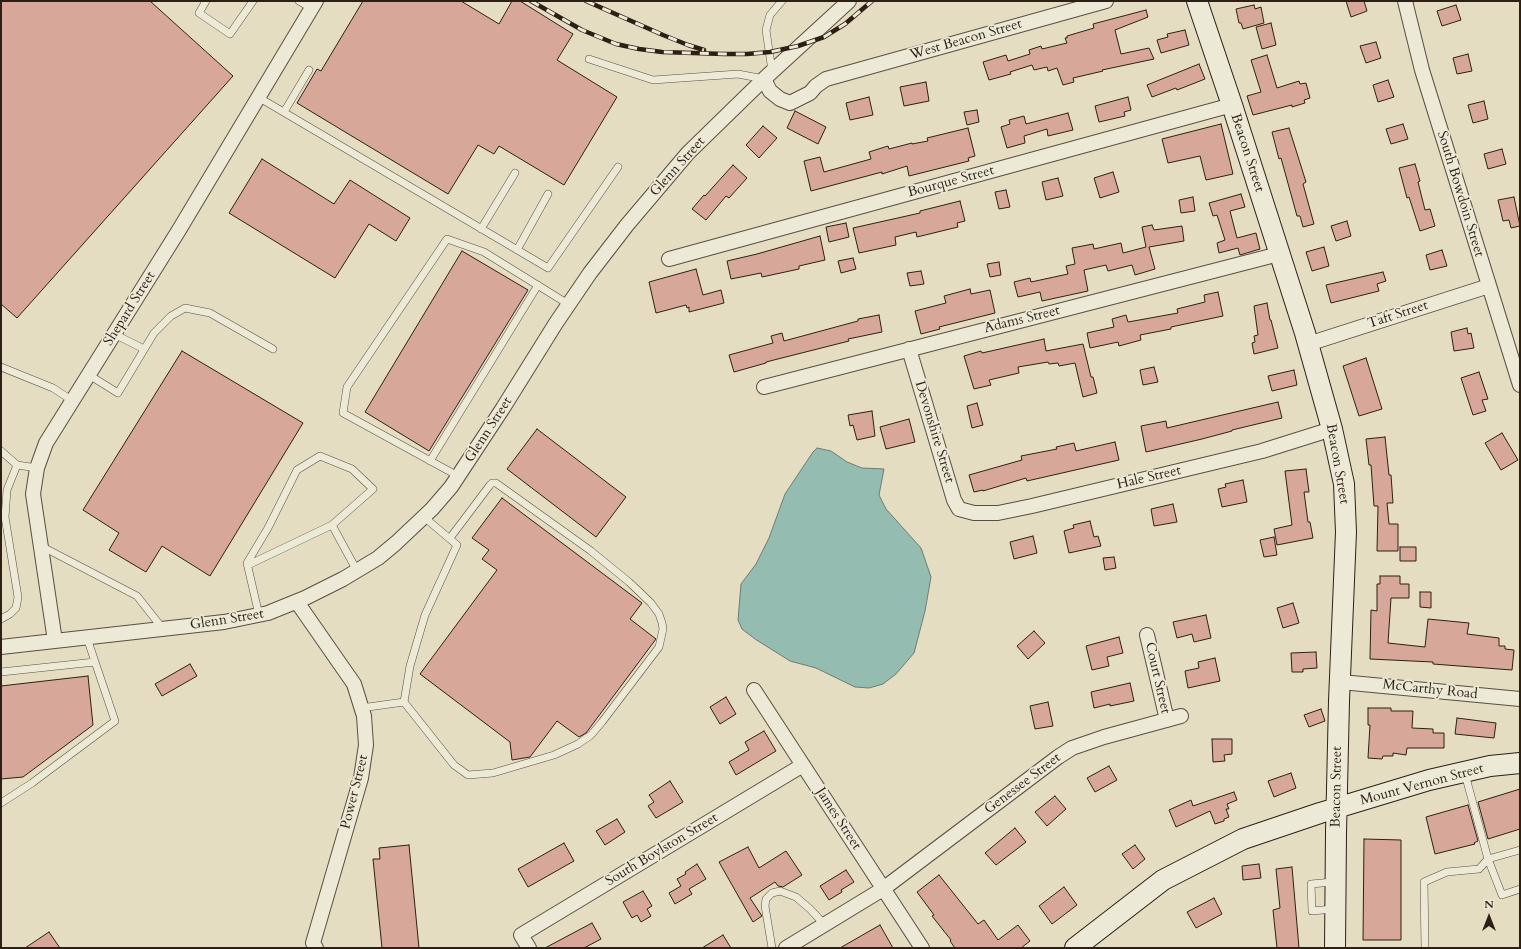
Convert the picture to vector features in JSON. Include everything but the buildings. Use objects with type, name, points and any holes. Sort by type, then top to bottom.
[{"type":"main road","name":"Beacon Street","points":[[1196,1],[1232,106],[1308,344],[1332,429],[1344,484],[1346,532],[1337,808],[1335,948]]},
{"type":"main road","name":"Mount Vernon Street","points":[[1075,948],[1169,876],[1243,839],[1406,787],[1490,766],[1520,763]]},
{"type":"street","name":"Glenn Street","points":[[1,647],[224,622],[268,613],[297,602],[343,579],[378,558],[432,509],[458,476],[503,408],[568,304],[628,225],[688,153],[768,75],[849,1]]},
{"type":"street","name":"West Beacon Street","points":[[768,75],[770,91],[780,99],[790,103],[810,93],[816,86],[826,79],[1106,1]]},
{"type":"street","name":"South Bowdoin Street","points":[[1405,1],[1422,70],[1520,385]]},
{"type":"street","name":"Shepard Street","points":[[55,641],[33,494],[37,468],[46,443],[179,230],[314,5]]},
{"type":"street","name":"Bourque Street","points":[[669,259],[1232,106]]},
{"type":"street","name":"Adams Street","points":[[764,387],[1279,254]]},
{"type":"street","name":"Taft Street","points":[[1308,344],[1489,286]]},
{"type":"street","name":"Devonshire Street","points":[[909,349],[954,500],[959,509],[964,510]]},
{"type":"street","name":"Hale Street","points":[[964,510],[974,513],[998,513],[1032,506],[1262,451],[1332,429]]},
{"type":"street","name":"Power Street","points":[[297,602],[354,684],[364,716],[366,744],[361,778],[314,946]]},
{"type":"street","name":"Court Street","points":[[1147,635],[1167,720]]},
{"type":"street","name":"McCarthy Road","points":[[1341,682],[1520,699]]},
{"type":"street","name":"James Street","points":[[754,690],[922,948]]},
{"type":"street","name":"Genessee Street","points":[[786,948],[883,889],[1072,748],[1104,736],[1181,716]]},
{"type":"street","name":"South Boylston Street","points":[[529,948],[521,935],[802,765]]},
{"type":"lane","points":[[206,1],[199,13],[230,34],[254,1]]},
{"type":"lane","points":[[299,1],[314,5]]},
{"type":"lane","points":[[589,59],[653,80],[738,74],[768,75],[766,30],[770,16],[782,1]]},
{"type":"lane","points":[[284,112],[309,70]]},
{"type":"lane","points":[[258,97],[548,268],[618,167]]},
{"type":"lane","points":[[481,229],[515,173]]},
{"type":"lane","points":[[517,250],[548,194]]},
{"type":"lane","points":[[458,476],[342,413],[347,387],[447,239],[484,252],[568,304]]},
{"type":"lane","points":[[430,461],[538,285]]},
{"type":"lane","points":[[89,374],[118,393],[154,333],[171,316],[185,308],[210,313],[273,349]]},
{"type":"lane","points":[[114,334],[144,349]]},
{"type":"lane","points":[[1,367],[53,388],[72,401]]},
{"type":"lane","points":[[1,451],[17,465],[37,468]]},
{"type":"lane","points":[[248,565],[332,525],[373,489],[352,469],[320,456],[297,470],[268,528],[248,563],[248,565],[259,615]]},
{"type":"lane","points":[[1,619],[10,614],[16,608],[18,597],[6,517],[7,490],[17,465]]},
{"type":"lane","points":[[424,517],[457,545],[425,615],[410,666],[404,702],[454,765],[468,775],[493,773],[554,755],[578,744],[591,735],[659,647],[663,629],[662,623],[655,609],[643,594],[591,551],[496,483],[492,483],[490,485],[450,538]]},
{"type":"lane","points":[[332,525],[357,571]]},
{"type":"lane","points":[[41,546],[137,596],[163,629]]},
{"type":"lane","points":[[1,803],[32,783],[115,721],[96,662],[86,638]]},
{"type":"lane","points":[[1,672],[96,662]]},
{"type":"lane","points":[[361,708],[404,702]]},
{"type":"lane","points":[[1465,772],[1488,859],[1502,895],[1520,889]]},
{"type":"lane","points":[[1425,948],[1424,882],[1447,872],[1479,869],[1488,859],[1520,850]]},
{"type":"lane","points":[[772,948],[765,906],[766,899],[772,893],[780,891],[796,897],[807,905],[825,925]]},
{"type":"water","points":[[817,448],[831,451],[847,462],[862,468],[884,469],[879,495],[886,509],[921,548],[931,577],[925,611],[914,653],[896,674],[883,684],[869,688],[855,687],[816,668],[790,661],[742,629],[738,620],[741,584],[756,564],[769,538],[785,494]]},
{"type":"railway","points":[[531,1],[582,30],[616,44],[662,52],[724,54],[770,52],[798,46],[824,37],[845,24],[872,1]]},
{"type":"railway","points":[[586,1],[663,35],[704,50]]}]
